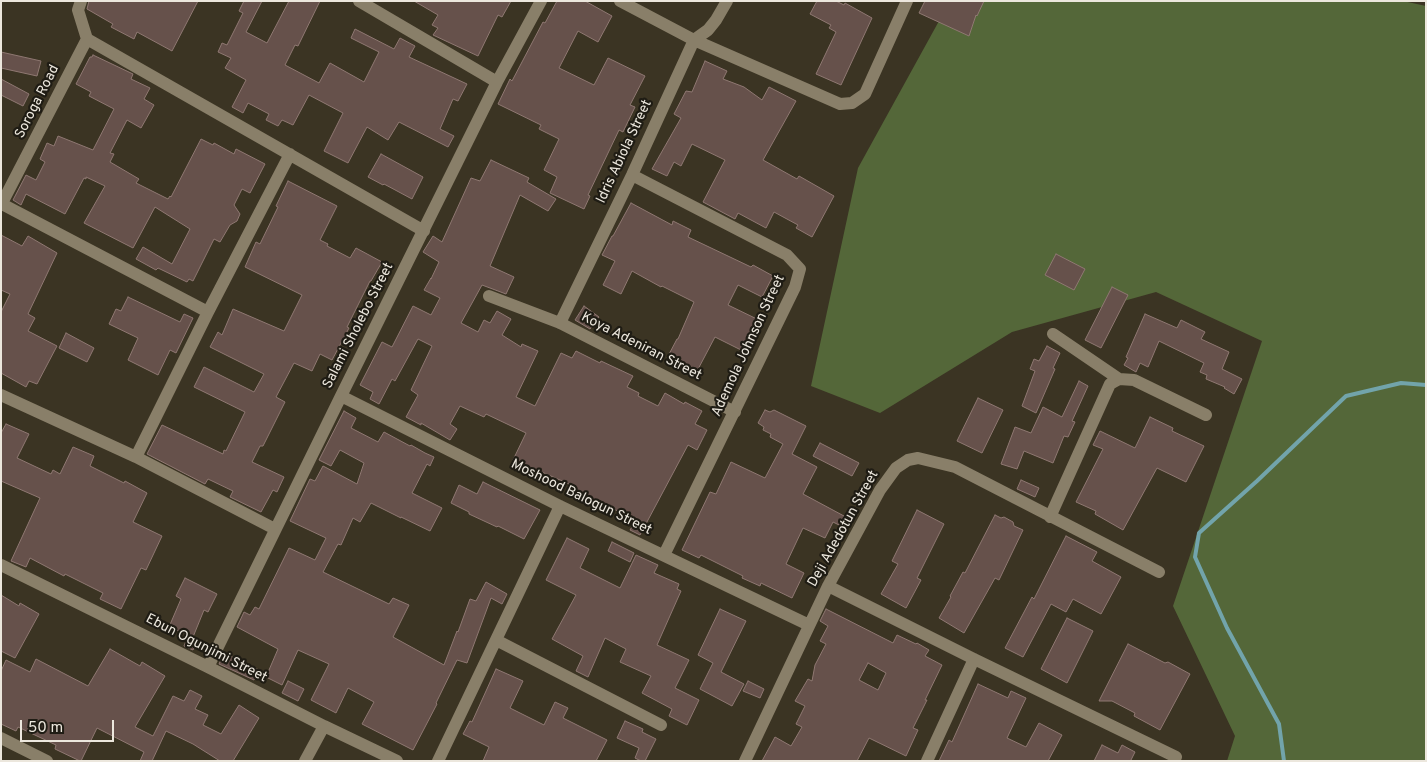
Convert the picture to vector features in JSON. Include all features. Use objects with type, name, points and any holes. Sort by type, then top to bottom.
[{"type":"street","points":[[81,1],[78,10],[87,39],[424,231]]},
{"type":"street","points":[[359,1],[497,82]]},
{"type":"street","name":"Salami Sholebo Street","points":[[208,667],[497,82],[541,1]]},
{"type":"street","points":[[620,1],[694,40],[840,104],[852,103],[865,94],[907,1]]},
{"type":"street","name":"Idris Abiola Street","points":[[560,322],[632,175],[694,40],[708,30],[727,1]]},
{"type":"street","name":"Soroga Road","points":[[2,204],[87,39]]},
{"type":"street","points":[[560,322],[694,40]]},
{"type":"street","points":[[136,457],[208,312],[290,154]]},
{"type":"street","name":"Ademola Johnson Street","points":[[632,175],[787,255],[800,269],[795,287],[664,554]]},
{"type":"street","points":[[2,204],[208,312]]},
{"type":"street","name":"Koya Adeniran Street","points":[[489,296],[560,322],[735,412]]},
{"type":"street","points":[[1053,334],[1119,379],[1134,380],[1206,416]]},
{"type":"street","points":[[1050,517],[1110,384],[1119,379]]},
{"type":"street","points":[[1,394],[136,457],[275,529]]},
{"type":"street","name":"Moshood Balogun Street","points":[[341,396],[560,506],[664,554],[809,625]]},
{"type":"street","name":"Deji Adedotun Street","points":[[745,761],[828,586],[880,490],[896,468],[908,460],[918,458],[955,467],[1160,572]]},
{"type":"street","points":[[438,761],[560,506]]},
{"type":"street","name":"Ebun Ogunjimi Street","points":[[1,565],[397,761]]},
{"type":"street","points":[[828,586],[1176,757]]},
{"type":"street","points":[[496,640],[661,725]]},
{"type":"street","points":[[927,761],[974,659]]},
{"type":"street","points":[[305,761],[324,726]]},
{"type":"street","points":[[1,738],[47,761]]},
{"type":"green space","points":[[950,1],[1403,1],[1426,6],[1426,761],[1227,761],[1235,736],[1173,606],[1262,341],[1156,292],[1012,332],[880,413],[811,386],[858,168]]},
{"type":"building","points":[[89,1],[198,1],[172,51],[137,32],[134,39],[111,27],[113,24],[87,9]]},
{"type":"building","points":[[244,1],[262,1],[246,32],[267,43],[289,1],[320,1],[298,46],[295,45],[285,65],[319,83],[330,63],[364,82],[379,52],[351,38],[355,29],[394,49],[400,38],[415,46],[409,57],[467,84],[458,101],[453,99],[440,129],[454,136],[448,147],[399,122],[388,140],[367,127],[348,163],[324,151],[343,113],[309,95],[293,125],[282,120],[278,126],[266,120],[269,114],[248,103],[243,113],[232,107],[246,80],[225,68],[231,58],[218,52],[222,43],[227,45],[243,13],[239,11]]},
{"type":"building","points":[[414,1],[511,1],[502,17],[498,15],[478,56],[433,35],[438,28],[432,25],[438,15]]},
{"type":"building","points":[[557,1],[585,1],[612,16],[598,42],[578,31],[559,68],[594,85],[608,58],[645,76],[630,105],[635,107],[623,132],[619,130],[588,195],[590,196],[584,209],[550,193],[557,177],[544,170],[559,139],[539,129],[541,125],[498,104],[510,79],[512,81],[543,22],[545,23]]},
{"type":"building","points":[[817,1],[836,1],[844,5],[845,3],[872,18],[841,85],[816,74],[836,32],[829,28],[831,25],[810,14]]},
{"type":"building","points":[[925,1],[984,1],[976,15],[969,36],[919,13]]},
{"type":"building","points":[[1,52],[41,61],[37,76],[1,68]]},
{"type":"building","points":[[93,55],[133,74],[131,79],[150,88],[144,99],[154,105],[141,128],[127,120],[110,153],[114,154],[110,162],[139,179],[136,183],[168,199],[171,197],[201,139],[213,145],[214,143],[234,154],[236,149],[265,164],[250,193],[242,189],[234,205],[240,214],[237,221],[230,225],[220,242],[214,239],[193,281],[189,279],[187,282],[158,268],[156,270],[136,259],[143,247],[172,264],[190,229],[155,207],[133,248],[84,223],[105,186],[86,177],[65,214],[26,194],[21,205],[13,200],[26,175],[36,180],[45,162],[40,159],[47,143],[54,146],[58,136],[93,150],[114,109],[89,96],[91,92],[76,84],[90,57]]},
{"type":"building","points":[[705,61],[727,71],[723,79],[744,87],[762,100],[769,87],[796,101],[763,160],[797,179],[799,176],[834,196],[812,237],[796,228],[798,225],[774,212],[766,228],[738,213],[735,219],[703,202],[725,160],[692,144],[681,166],[674,162],[667,176],[652,169],[681,118],[674,114],[686,91],[692,92]]},
{"type":"building","points":[[1,79],[29,94],[23,106],[1,95]]},
{"type":"building","points":[[381,154],[423,177],[412,199],[368,177]]},
{"type":"building","points":[[491,160],[529,178],[527,182],[556,199],[548,211],[520,195],[490,266],[514,277],[506,294],[482,285],[461,323],[478,332],[484,320],[490,323],[497,311],[511,319],[502,335],[521,347],[522,344],[538,351],[516,397],[535,406],[561,353],[572,358],[576,351],[633,376],[627,387],[639,393],[638,396],[658,406],[665,393],[684,404],[685,402],[702,411],[695,424],[707,430],[697,450],[688,445],[640,535],[630,530],[635,522],[626,515],[568,487],[569,484],[513,460],[526,433],[486,414],[484,417],[460,406],[450,424],[457,429],[450,440],[421,423],[421,425],[406,417],[418,395],[411,390],[432,346],[418,339],[395,381],[392,379],[379,404],[370,399],[373,392],[360,385],[382,342],[392,347],[413,306],[431,315],[440,298],[424,290],[439,262],[423,252],[433,236],[442,242],[471,178],[480,181]]},
{"type":"building","points":[[288,181],[337,206],[320,240],[328,244],[327,246],[350,258],[356,248],[382,262],[370,281],[332,360],[320,354],[312,371],[294,363],[276,397],[285,402],[263,446],[260,446],[252,462],[284,477],[277,492],[273,490],[261,512],[230,497],[233,491],[208,479],[205,484],[147,454],[162,425],[223,454],[224,450],[226,451],[245,412],[194,387],[204,367],[254,392],[264,374],[210,347],[218,332],[222,335],[233,309],[284,331],[302,295],[245,267],[256,242],[260,244]]},
{"type":"building","points":[[631,203],[672,225],[673,221],[691,230],[688,237],[751,267],[753,265],[773,276],[762,297],[738,285],[728,305],[761,321],[756,331],[753,330],[743,351],[715,337],[696,373],[667,358],[678,339],[694,302],[632,271],[621,294],[603,285],[615,261],[602,255]]},
{"type":"building","points":[[1,235],[22,246],[28,236],[57,253],[28,314],[35,318],[28,331],[57,346],[37,384],[29,381],[26,387],[1,373],[1,312],[10,294],[1,290]]},
{"type":"building","points":[[1056,254],[1085,269],[1074,290],[1045,275]]},
{"type":"building","points":[[1112,287],[1128,295],[1101,348],[1085,340]]},
{"type":"building","points":[[128,297],[180,322],[184,314],[193,318],[176,353],[170,350],[158,375],[128,360],[138,338],[109,324],[116,309],[121,311]]},
{"type":"building","points":[[584,306],[599,317],[590,329],[575,320]]},
{"type":"building","points":[[1145,314],[1177,328],[1181,320],[1205,332],[1201,339],[1229,352],[1222,369],[1242,379],[1234,394],[1225,387],[1206,379],[1207,375],[1200,372],[1204,363],[1159,341],[1148,367],[1140,363],[1136,372],[1124,365]]},
{"type":"building","points":[[66,333],[94,348],[87,362],[59,348]]},
{"type":"building","points":[[1047,346],[1060,353],[1036,413],[1022,406],[1035,371],[1030,369],[1034,359],[1039,361]]},
{"type":"building","points":[[1079,381],[1088,386],[1072,421],[1075,422],[1068,437],[1064,436],[1053,463],[1024,451],[1017,469],[1001,464],[1015,427],[1031,433],[1043,407],[1062,417]]},
{"type":"building","points":[[978,398],[1003,410],[982,453],[957,441]]},
{"type":"building","points":[[765,410],[770,412],[774,410],[806,426],[792,454],[817,467],[803,494],[844,516],[839,525],[833,522],[825,538],[803,528],[786,564],[804,573],[792,598],[761,583],[760,586],[742,578],[743,576],[701,555],[699,558],[682,550],[710,492],[716,494],[731,462],[765,478],[783,444],[770,437],[771,434],[763,430],[764,427],[758,423]]},
{"type":"building","points":[[344,411],[356,418],[351,428],[378,442],[384,432],[434,457],[430,466],[427,464],[412,493],[442,508],[430,531],[371,503],[360,522],[353,518],[341,545],[338,544],[323,572],[389,604],[393,598],[409,605],[393,637],[444,665],[470,599],[476,601],[486,582],[507,594],[502,604],[491,598],[467,663],[457,660],[413,750],[362,724],[374,702],[348,688],[336,713],[311,700],[329,664],[298,650],[282,685],[266,677],[278,649],[237,627],[244,612],[250,615],[255,607],[259,609],[289,548],[315,560],[326,538],[290,521],[310,479],[315,481],[323,466],[357,484],[364,463],[340,450],[331,466],[319,460]]},
{"type":"building","points":[[1150,417],[1173,428],[1172,431],[1204,446],[1186,482],[1157,468],[1123,530],[1095,514],[1096,511],[1076,502],[1103,449],[1093,445],[1100,431],[1135,448]]},
{"type":"building","points":[[6,424],[29,434],[17,458],[51,474],[53,470],[60,474],[73,447],[94,456],[90,466],[147,493],[133,522],[162,536],[146,570],[141,568],[121,609],[100,599],[103,593],[65,574],[64,576],[30,558],[26,567],[11,561],[40,498],[1,481],[1,433]]},
{"type":"building","points":[[820,443],[859,463],[852,476],[813,456]]},
{"type":"building","points":[[1021,480],[1039,488],[1035,497],[1017,489]]},
{"type":"building","points":[[483,482],[540,510],[524,539],[469,514],[469,512],[451,503],[459,485],[477,494]]},
{"type":"building","points":[[917,510],[944,524],[917,578],[921,580],[906,608],[881,594],[898,564],[892,561]]},
{"type":"building","points":[[995,515],[1001,518],[1004,517],[1013,522],[1014,526],[1023,530],[999,580],[995,578],[964,633],[939,618]]},
{"type":"building","points":[[1066,536],[1097,552],[1092,561],[1121,577],[1101,614],[1073,599],[1066,612],[1051,604],[1023,657],[1005,648],[1032,597],[1034,599]]},
{"type":"building","points":[[567,538],[589,549],[580,568],[620,588],[636,555],[658,565],[654,573],[679,584],[677,589],[681,591],[657,645],[689,660],[675,688],[699,700],[687,725],[669,716],[672,709],[642,693],[651,676],[620,662],[626,649],[605,638],[588,677],[576,671],[583,656],[552,639],[576,595],[546,580]]},
{"type":"building","points":[[612,542],[634,553],[630,562],[608,551]]},
{"type":"building","points":[[185,578],[217,594],[208,612],[204,610],[193,637],[169,627],[181,599],[176,596]]},
{"type":"building","points":[[1,595],[19,606],[20,603],[39,614],[15,658],[1,651]]},
{"type":"building","points":[[720,609],[746,621],[721,672],[744,684],[732,706],[700,689],[713,663],[698,655]]},
{"type":"building","points":[[826,609],[893,643],[897,635],[917,643],[929,650],[925,656],[942,665],[913,728],[918,730],[906,756],[869,738],[857,761],[762,761],[775,737],[791,746],[802,727],[796,724],[805,706],[795,701],[808,679],[812,681],[815,665],[826,644],[820,641],[828,626],[820,621]],"holes":[[[868,663],[886,673],[878,690],[859,680]]]},
{"type":"building","points":[[1067,618],[1093,631],[1067,683],[1041,669]]},
{"type":"building","points":[[188,636],[198,640],[193,650],[184,646]]},
{"type":"building","points":[[1128,644],[1190,674],[1160,730],[1134,716],[1135,713],[1112,701],[1099,701]]},
{"type":"building","points":[[110,649],[140,666],[142,662],[165,676],[135,727],[153,736],[173,696],[184,701],[190,690],[202,696],[195,709],[208,715],[203,725],[221,734],[239,705],[259,718],[233,761],[220,761],[193,744],[166,731],[152,761],[140,761],[144,752],[97,728],[80,761],[55,749],[56,745],[18,727],[16,731],[1,724],[1,671],[6,660],[30,672],[36,659],[88,686]]},
{"type":"building","points":[[224,653],[259,670],[254,680],[219,664]]},
{"type":"building","points":[[496,669],[523,681],[510,708],[544,725],[555,702],[568,708],[563,718],[607,740],[596,761],[483,761],[489,747],[463,734],[470,721],[472,722]]},
{"type":"building","points":[[288,681],[304,689],[298,701],[282,693]]},
{"type":"building","points":[[748,681],[764,689],[760,698],[743,691]]},
{"type":"building","points":[[978,684],[1008,698],[1011,691],[1026,698],[1007,738],[1026,747],[1039,723],[1062,735],[1048,761],[939,761],[949,740],[952,742]]},
{"type":"building","points":[[625,721],[643,729],[642,732],[656,739],[645,761],[635,758],[639,748],[617,738]]},
{"type":"building","points":[[1102,745],[1118,753],[1122,745],[1135,752],[1132,761],[1094,761]]},
{"type":"waterway","points":[[1284,761],[1279,724],[1227,628],[1195,557],[1199,533],[1257,481],[1346,396],[1401,383],[1426,385]]}]
